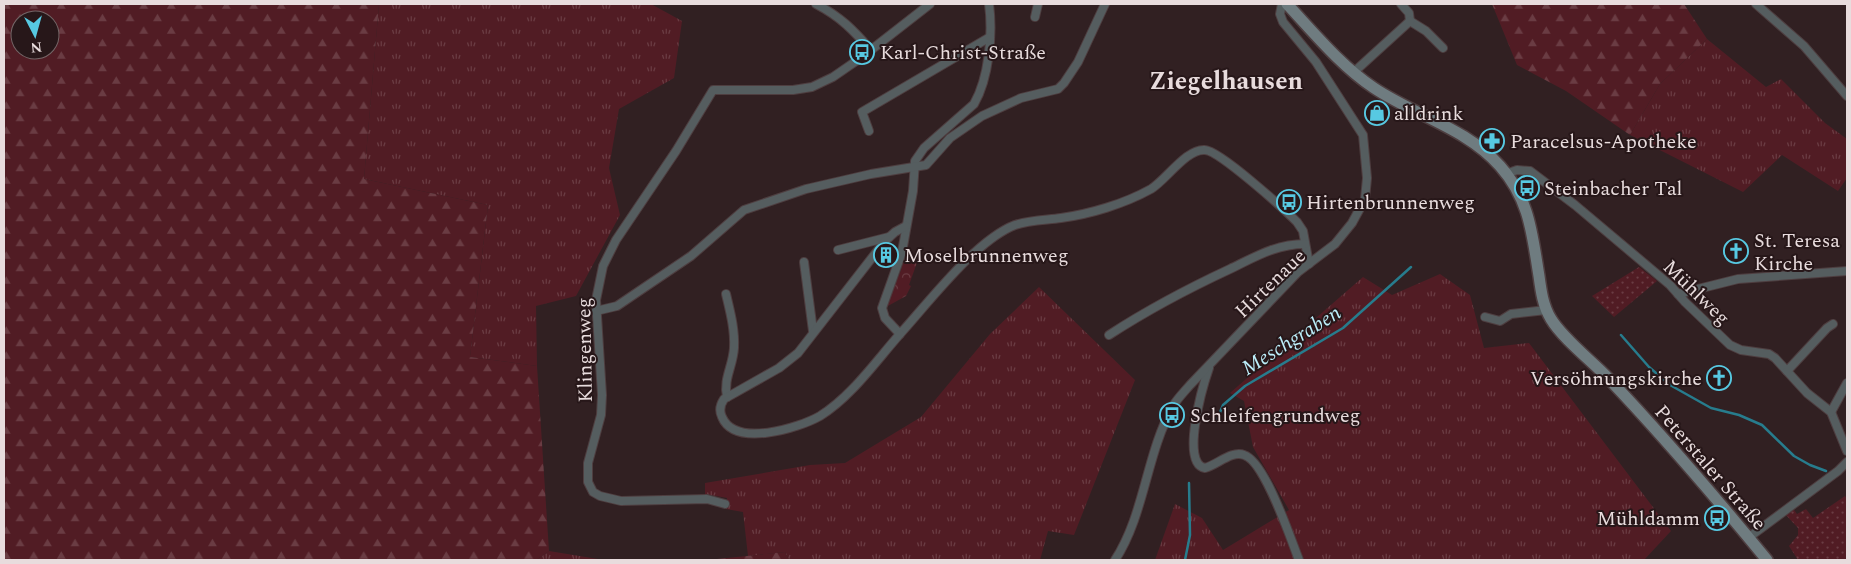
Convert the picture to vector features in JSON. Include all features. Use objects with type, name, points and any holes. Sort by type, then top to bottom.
[{"type":"main road","name":"Peterstaler Straße","points":[[1287,4],[1354,72],[1388,97],[1438,121],[1466,138],[1489,155],[1506,174],[1523,202],[1530,219],[1542,297],[1546,310],[1556,327],[1609,379],[1767,560]]},
{"type":"street","points":[[816,4],[831,11],[848,24],[871,50],[930,4]]},
{"type":"street","points":[[900,334],[885,318],[882,308],[902,252],[914,166],[918,155],[924,148],[974,104],[982,88],[990,37],[989,4]]},
{"type":"street","points":[[1035,18],[1038,4]]},
{"type":"street","points":[[596,311],[617,306],[691,256],[744,210],[806,189],[926,165],[950,138],[982,116],[1011,102],[1054,91],[1061,87],[1078,62],[1105,4]]},
{"type":"street","name":"Hirtenaue","points":[[1115,560],[1130,530],[1162,429],[1174,404],[1298,272],[1335,244],[1352,223],[1360,209],[1367,189],[1367,157],[1364,135],[1308,52],[1282,22],[1280,14],[1282,4]]},
{"type":"street","points":[[1401,4],[1409,13],[1410,21]]},
{"type":"street","points":[[1756,4],[1804,46],[1847,96]]},
{"type":"street","points":[[1354,72],[1410,21]]},
{"type":"street","points":[[1410,21],[1426,31],[1444,48]]},
{"type":"street","points":[[869,131],[862,112],[990,37]]},
{"type":"street","name":"Klingenweg","points":[[725,504],[707,499],[621,501],[592,492],[588,482],[588,463],[601,415],[602,395],[596,300],[603,266],[616,240],[676,151],[713,90],[793,90],[812,88],[833,77],[871,50]]},
{"type":"street","points":[[906,226],[889,237],[883,244],[798,353],[779,368],[727,397],[721,404],[720,412],[724,420],[734,430],[751,433],[785,429],[820,415],[838,403],[963,264],[994,237],[1016,225],[1088,213],[1106,208],[1151,188],[1190,154],[1198,150],[1208,150],[1216,155],[1244,175],[1282,207],[1303,231],[1309,264]]},
{"type":"street","name":"Mühlweg","points":[[1506,174],[1517,170],[1532,172],[1575,205],[1670,285],[1730,345],[1741,350],[1769,354],[1807,393],[1831,412],[1847,451]]},
{"type":"street","points":[[838,250],[889,237]]},
{"type":"street","points":[[1109,335],[1180,292],[1269,250],[1285,245],[1305,244]]},
{"type":"street","points":[[804,262],[814,331]]},
{"type":"street","points":[[1678,294],[1738,279],[1847,272]]},
{"type":"street","points":[[726,294],[733,323],[734,348],[725,387],[727,397]]},
{"type":"street","points":[[1486,317],[1500,321],[1511,314],[1546,310]]},
{"type":"street","points":[[1787,371],[1833,324]]},
{"type":"street","points":[[1210,366],[1204,382],[1196,421],[1193,441],[1195,461],[1199,466],[1205,468],[1238,454],[1244,454],[1253,461],[1263,476],[1275,501],[1299,560]]},
{"type":"street","points":[[1831,412],[1847,383]]},
{"type":"street","points":[[1748,538],[1838,471],[1847,462]]},
{"type":"green space","points":[[4,4],[379,4],[364,179],[488,205],[470,357],[537,366],[549,551],[536,560],[4,560]]},
{"type":"green space","points":[[379,4],[651,4],[682,21],[674,78],[619,109],[609,168],[620,215],[576,296],[536,306],[537,366],[470,357],[488,205],[364,179]]},
{"type":"green space","points":[[1492,4],[1684,4],[1707,39],[1660,84],[1630,135],[1566,91],[1517,65]]},
{"type":"green space","points":[[1707,39],[1766,87],[1781,79],[1825,123],[1847,139],[1847,178],[1838,191],[1782,155],[1743,192],[1630,135],[1660,84]]},
{"type":"green space","points":[[906,253],[919,257],[909,285],[911,286],[906,296],[886,307],[901,270]]},
{"type":"green space","points":[[1639,267],[1657,281],[1614,317],[1592,296]]},
{"type":"green space","points":[[1440,274],[1470,295],[1484,348],[1529,343],[1671,531],[1644,560],[1155,560],[1175,504],[1202,518],[1223,550],[1289,510],[1253,447],[1244,401],[1230,393],[1363,277],[1392,295]]},
{"type":"green space","points":[[1039,287],[1135,380],[1074,535],[1048,531],[1040,560],[789,560],[785,552],[748,556],[743,512],[726,509],[727,498],[705,494],[705,483],[810,465],[845,463],[921,417],[990,334]]},
{"type":"green space","points":[[1845,496],[1847,499],[1847,560],[1798,560],[1789,546],[1798,535],[1798,528],[1785,514],[1792,507],[1797,514],[1806,509],[1813,518]]},
{"type":"green space","points":[[549,551],[604,560],[536,560]]},
{"type":"green space","points":[[785,552],[789,560],[707,560]]},
{"type":"waterway","name":"Meschgraben","points":[[1216,422],[1223,405],[1245,386],[1343,328],[1411,267]]},
{"type":"waterway","points":[[1621,335],[1649,367],[1670,385],[1711,408],[1739,415],[1762,425],[1794,456],[1826,471]]},
{"type":"waterway","name":"Meschgraben","points":[[1185,560],[1190,535],[1189,483]]},
{"type":"place","name":"Karl-Christ-Straße","points":[[862,52]]},
{"type":"place","name":"alldrink","points":[[1377,113]]},
{"type":"place","name":"Paracelsus-Apotheke","points":[[1492,141]]},
{"type":"place","name":"Steinbacher Tal","points":[[1527,188]]},
{"type":"place","name":"Hirtenbrunnenweg","points":[[1289,202]]},
{"type":"place","name":"St. Teresa Kirche","points":[[1736,251]]},
{"type":"place","name":"Moselbrunnenweg","points":[[886,255]]},
{"type":"place","name":"Versöhnungskirche","points":[[1719,378]]},
{"type":"place","name":"Schleifengrundweg","points":[[1172,415]]},
{"type":"place","name":"Mühldamm","points":[[1717,518]]},
{"type":"district","name":"Ziegelhausen","points":[[1226,80]]}]
